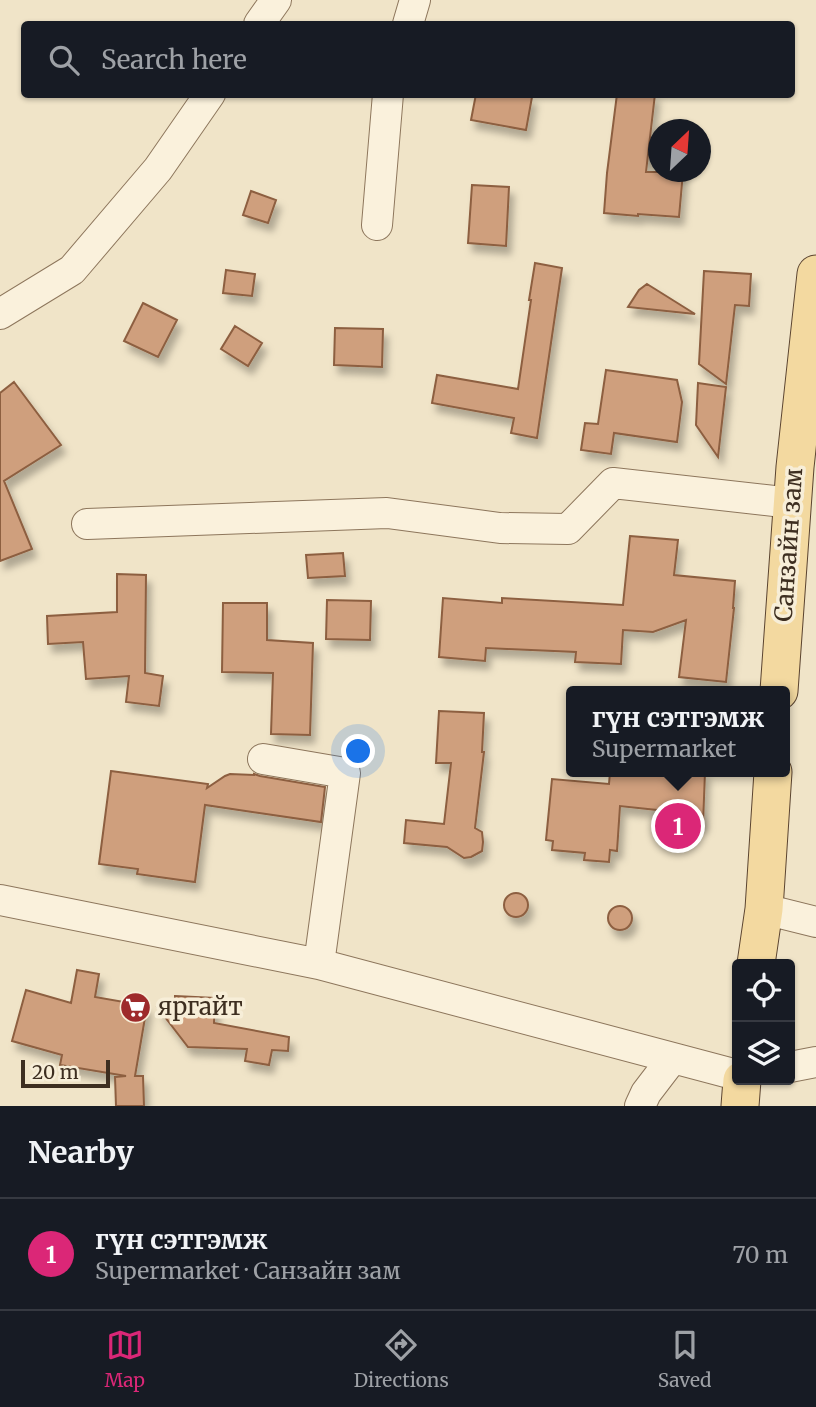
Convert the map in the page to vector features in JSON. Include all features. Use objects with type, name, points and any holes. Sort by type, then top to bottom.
[{"type":"main road","name":"Санзайн зам","points":[[779,686],[792,503],[805,468],[816,274]]},
{"type":"main road","points":[[757,959],[764,909],[773,777]]},
{"type":"main road","points":[[740,1106],[742,1085]]},
{"type":"street","points":[[261,21],[276,0]]},
{"type":"street","points":[[409,21],[415,0]]},
{"type":"street","points":[[0,314],[72,270],[158,169],[207,98]]},
{"type":"street","points":[[377,225],[388,98]]},
{"type":"street","points":[[87,524],[387,513],[500,528],[568,528],[613,483],[792,503]]},
{"type":"street","points":[[262,760],[345,773],[319,964]]},
{"type":"street","points":[[0,900],[319,964],[732,1074]]},
{"type":"street","points":[[764,909],[816,922]]},
{"type":"street","points":[[640,1106],[646,1093],[672,1059]]},
{"type":"street","points":[[795,1066],[816,1062]]},
{"type":"building","points":[[475,98],[532,98],[526,130],[471,120]]},
{"type":"building","points":[[616,98],[655,98],[652,119],[648,119],[648,182],[682,182],[679,217],[604,213]]},
{"type":"building","points":[[472,185],[509,187],[506,246],[468,243]]},
{"type":"building","points":[[251,191],[276,200],[268,223],[243,215]]},
{"type":"building","points":[[535,263],[562,268],[537,438],[511,433],[514,418],[432,403],[437,375],[518,389]]},
{"type":"building","points":[[226,270],[255,274],[252,296],[223,293]]},
{"type":"building","points":[[704,271],[751,274],[749,306],[735,305],[726,384],[699,364]]},
{"type":"building","points":[[647,284],[695,314],[628,307],[639,290]]},
{"type":"building","points":[[143,303],[177,320],[158,357],[124,341]]},
{"type":"building","points":[[235,326],[262,343],[248,366],[221,349]]},
{"type":"building","points":[[335,328],[383,329],[382,367],[334,365]]},
{"type":"building","points":[[606,370],[677,380],[682,402],[677,442],[614,433],[611,454],[581,450],[585,423],[598,424]]},
{"type":"building","points":[[14,382],[61,445],[4,481],[32,549],[0,561],[0,393]]},
{"type":"building","points":[[698,383],[726,387],[718,457],[696,425]]},
{"type":"building","points":[[630,536],[678,540],[674,575],[735,581],[726,682],[679,677],[686,620],[653,632],[623,630],[621,664],[575,662],[576,652],[486,648],[485,661],[439,657],[443,598],[502,603],[502,598],[623,605]]},
{"type":"building","points":[[343,553],[345,576],[308,578],[306,555]]},
{"type":"building","points":[[117,574],[146,575],[145,673],[163,676],[159,706],[126,702],[129,676],[86,679],[83,642],[48,644],[47,616],[117,612]]},
{"type":"building","points":[[327,600],[371,601],[370,640],[326,639]]},
{"type":"building","points":[[223,603],[267,603],[267,640],[313,643],[310,735],[271,734],[273,673],[222,672]]},
{"type":"building","points":[[439,711],[484,713],[484,752],[475,828],[482,832],[483,842],[482,851],[471,857],[464,858],[447,847],[404,843],[406,820],[444,824],[451,763],[436,763]]},
{"type":"building","points":[[111,771],[208,784],[207,788],[230,774],[254,774],[325,787],[321,822],[205,805],[195,882],[137,874],[138,869],[99,864]]},
{"type":"building","points":[[610,777],[705,777],[703,824],[666,822],[666,811],[620,806],[617,851],[610,850],[609,862],[584,860],[585,853],[552,850],[553,841],[546,840],[552,779],[609,784]]},
{"type":"building","points":[[516,893],[525,896],[528,905],[525,914],[516,917],[507,914],[504,905],[507,896]]},
{"type":"building","points":[[620,906],[629,909],[632,918],[629,927],[620,930],[611,927],[608,918],[611,909]]},
{"type":"building","points":[[77,970],[99,974],[95,997],[147,1006],[135,1076],[143,1076],[144,1106],[116,1106],[115,1077],[126,1076],[60,1065],[62,1055],[12,1041],[26,990],[71,1003]]},
{"type":"building","points":[[175,996],[215,998],[214,1023],[289,1037],[288,1051],[272,1050],[269,1065],[245,1061],[247,1049],[188,1047],[158,1008],[175,1011]]},
{"type":"place","name":"гүн сэтгэмж","points":[[678,826]]},
{"type":"place","name":"яргайт","points":[[135,1007]]}]
